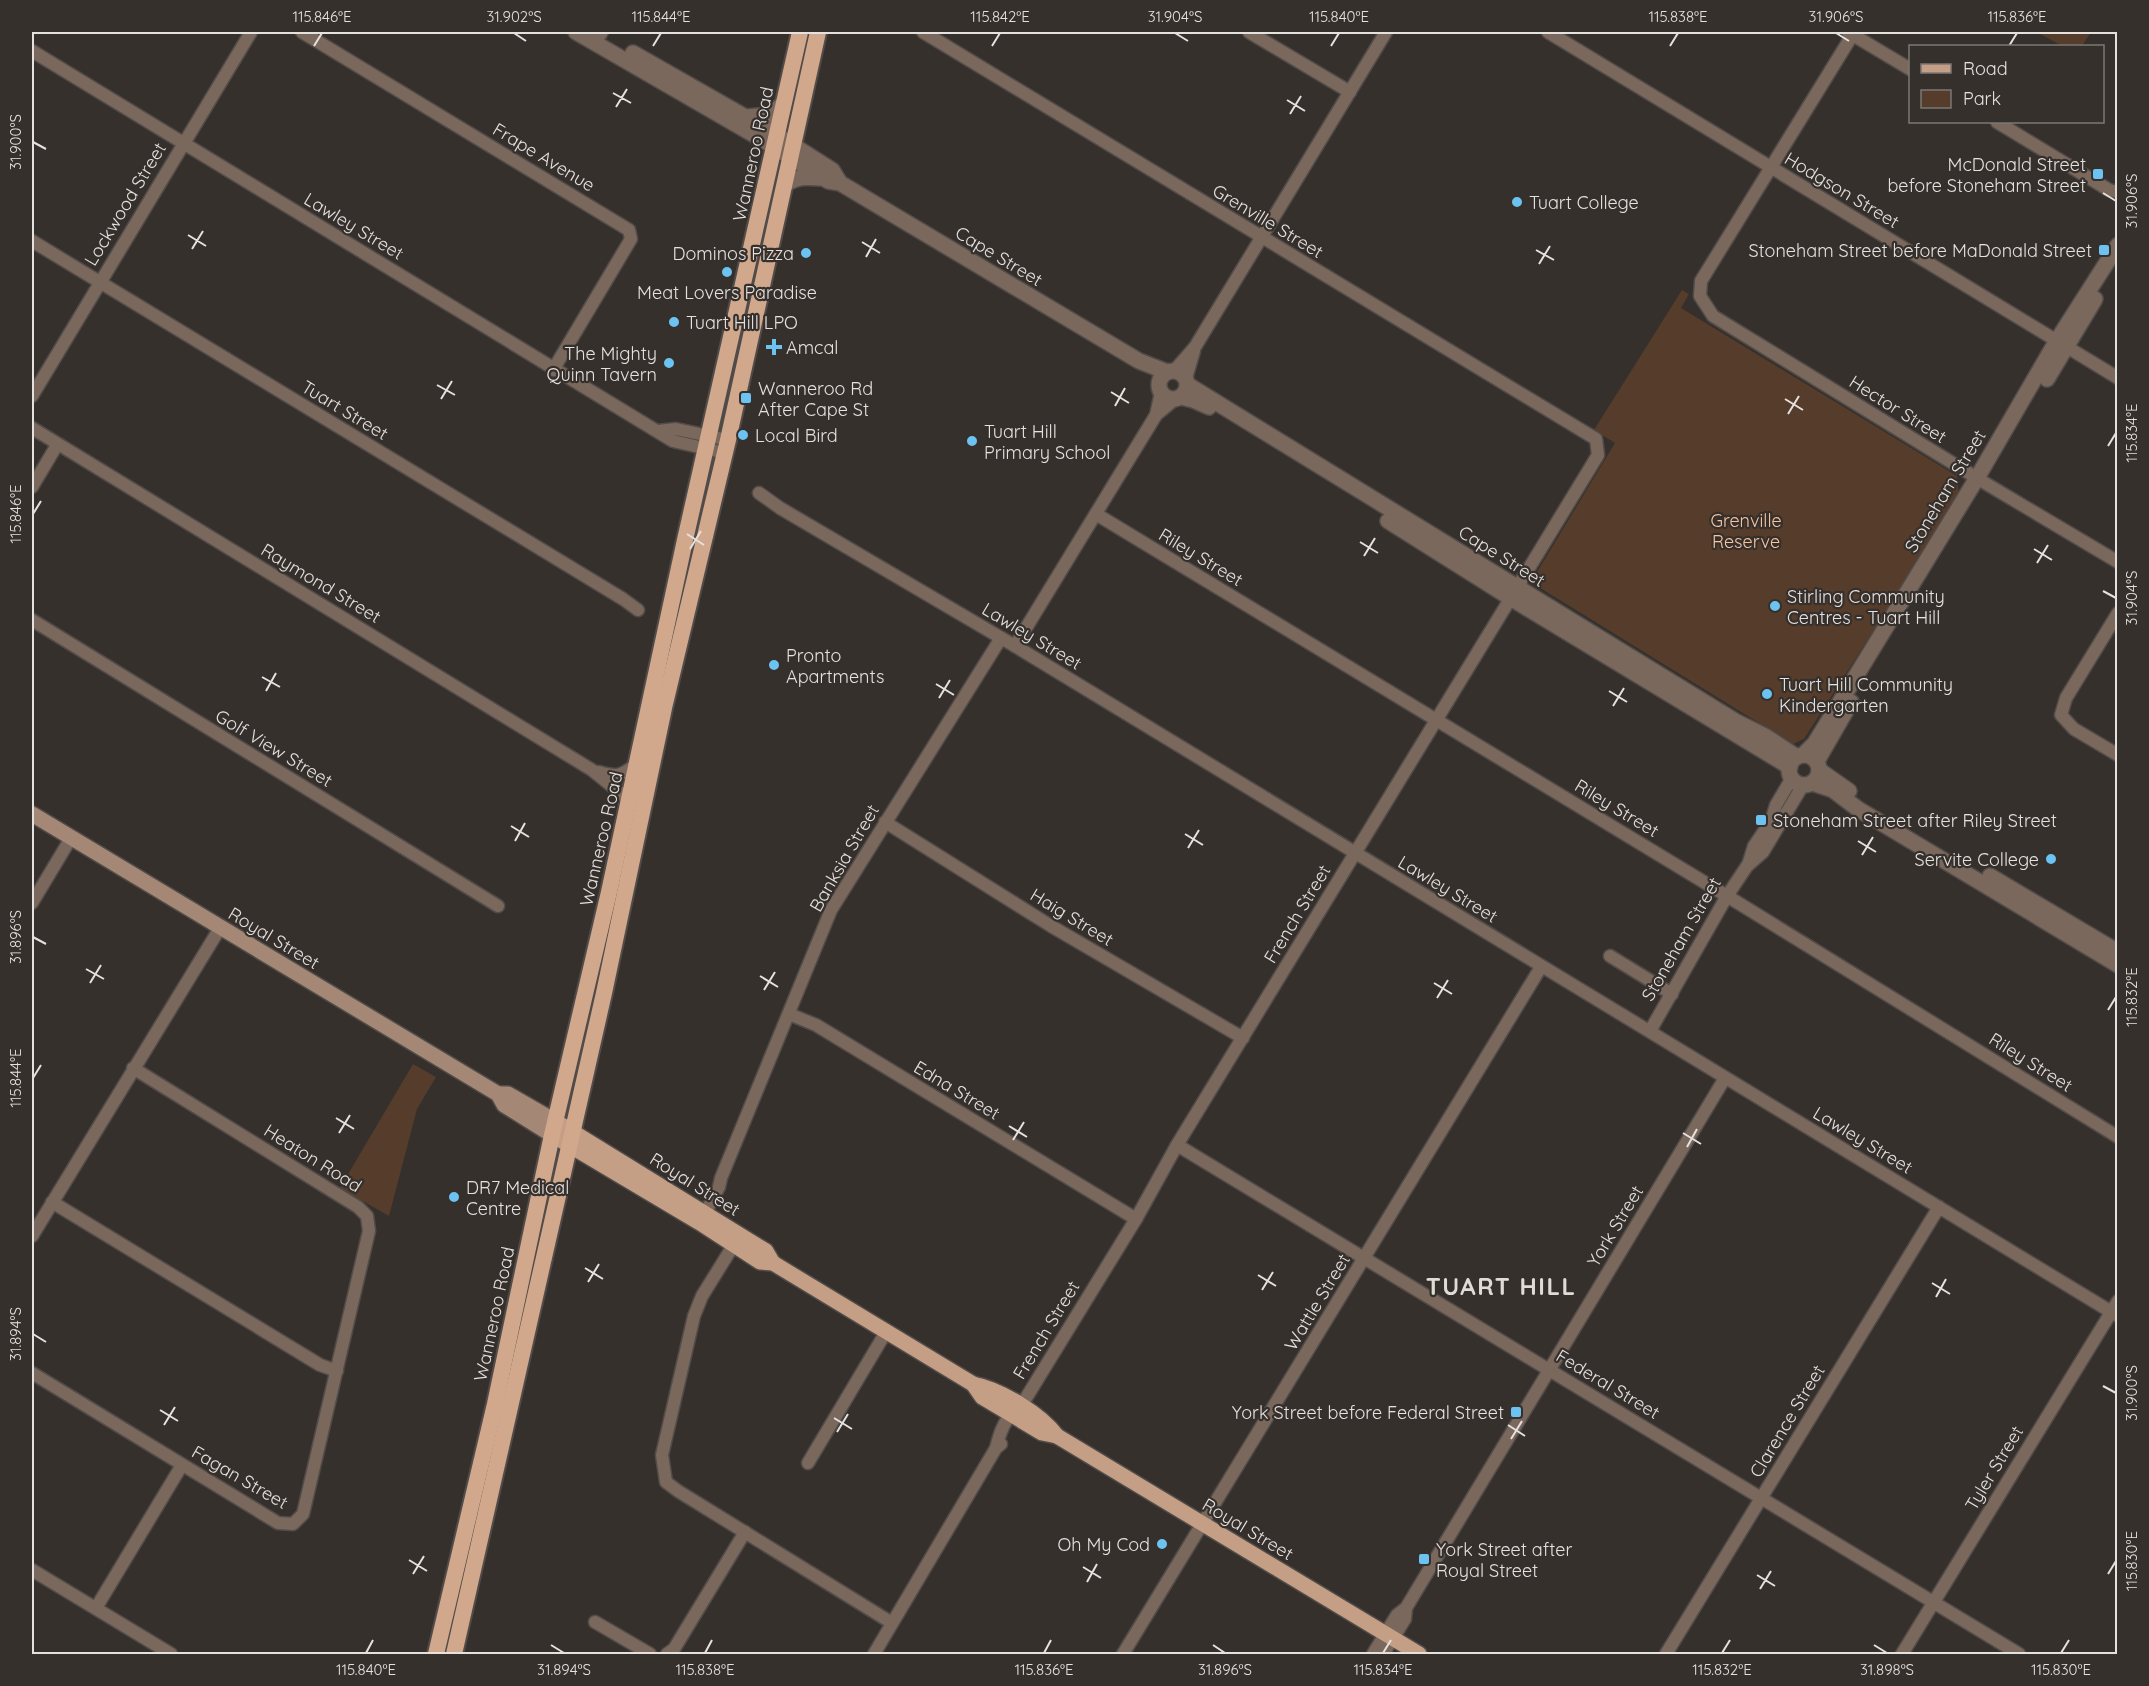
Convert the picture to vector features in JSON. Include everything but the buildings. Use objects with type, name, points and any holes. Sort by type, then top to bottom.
[{"type":"highway","name":"Wanneroo Road","points":[[436,1654],[497,1396],[554,1128],[638,762],[714,410],[800,32]]},
{"type":"highway","name":"Wanneroo Road","points":[[454,1654],[571,1139],[664,708],[727,447],[818,32]]},
{"type":"highway","points":[[738,304],[748,302],[769,257]]},
{"type":"highway","points":[[714,410],[738,333],[744,324],[755,319]]},
{"type":"main road","name":"Royal Street","points":[[32,814],[498,1094],[504,1105],[554,1128],[699,1215],[736,1240],[766,1251],[773,1263],[973,1384],[982,1397],[1017,1413],[1042,1433],[1057,1436],[1419,1654]]},
{"type":"street","name":"Lockwood Street","points":[[32,396],[251,32]]},
{"type":"street","name":"Frape Avenue","points":[[302,32],[629,230],[631,239],[553,370]]},
{"type":"street","name":"Cape Street","points":[[576,32],[598,35],[745,117],[824,178],[840,183],[1139,362],[1804,769],[2118,952]]},
{"type":"street","name":"Grenville Street","points":[[922,32],[1596,439]]},
{"type":"street","points":[[1249,32],[1350,92]]},
{"type":"street","points":[[1015,646],[1386,32]]},
{"type":"street","name":"Hodgson Street","points":[[1548,32],[2118,378]]},
{"type":"street","points":[[1771,168],[1851,33],[1909,68]]},
{"type":"street","name":"Cape Street","points":[[598,35],[776,141]]},
{"type":"street","name":"Lawley Street","points":[[32,51],[673,441],[707,442],[727,447]]},
{"type":"street","points":[[745,117],[770,115],[784,103]]},
{"type":"street","points":[[1998,123],[2113,191],[2118,200]]},
{"type":"street","name":"Cape Street","points":[[792,152],[832,170],[840,183]]},
{"type":"street","name":"Hector Street","points":[[1771,168],[1701,281],[1700,296],[1713,316],[1981,481],[2118,562]]},
{"type":"street","points":[[785,185],[808,176],[824,178]]},
{"type":"street","name":"Tuart Street","points":[[32,241],[638,610]]},
{"type":"street","name":"Stoneham Street","points":[[1650,1031],[1727,896],[1747,866],[1763,852],[1804,769],[1848,706],[2118,245]]},
{"type":"street","name":"Stoneham Street","points":[[2061,344],[2118,264]]},
{"type":"street","name":"Raymond Street","points":[[32,428],[592,770],[629,800]]},
{"type":"street","name":"French Street","points":[[874,1654],[996,1448],[1006,1439],[1017,1413],[1136,1219],[1177,1145],[1598,455],[1596,439]]},
{"type":"street","points":[[32,487],[57,445]]},
{"type":"street","name":"Lawley Street","points":[[759,493],[780,508],[1015,646],[2114,1314]]},
{"type":"street","name":"Riley Street","points":[[1096,514],[1727,896],[2118,1137]]},
{"type":"street","points":[[2118,613],[2066,698],[2061,715],[2074,729],[2118,755]]},
{"type":"street","name":"Golf View Street","points":[[32,620],[498,906]]},
{"type":"street","name":"Banksia Street","points":[[699,1215],[714,1184],[721,1178],[831,910],[1001,638]]},
{"type":"street","name":"Raymond Street","points":[[592,770],[613,776],[621,775],[638,762]]},
{"type":"street","name":"Cape Street","points":[[1804,769],[1858,809],[2118,965]]},
{"type":"street","name":"Haig Street","points":[[885,822],[1051,926],[1243,1038]]},
{"type":"street","points":[[32,903],[71,838]]},
{"type":"street","points":[[32,1236],[220,928]]},
{"type":"street","points":[[1610,956],[1672,994]]},
{"type":"street","name":"Wattle Street","points":[[1123,1654],[1541,967]]},
{"type":"street","name":"Edna Street","points":[[789,1014],[816,1025],[1136,1219]]},
{"type":"street","name":"Heaton Road","points":[[133,1068],[358,1207],[367,1216],[369,1231],[337,1371]]},
{"type":"street","name":"York Street","points":[[1373,1654],[1405,1619],[1406,1608],[1725,1078]]},
{"type":"street","name":"Federal Street","points":[[1177,1145],[2019,1654]]},
{"type":"street","points":[[52,1202],[320,1365],[337,1371]]},
{"type":"street","name":"Clarence Street","points":[[1666,1654],[1939,1207]]},
{"type":"street","points":[[736,1240],[702,1296],[694,1316],[662,1455],[666,1482],[892,1623]]},
{"type":"street","name":"Tyler Street","points":[[1902,1654],[2114,1314],[2118,1301]]},
{"type":"street","points":[[808,1463],[886,1332]]},
{"type":"street","name":"Fagan Street","points":[[32,1373],[278,1523],[293,1524],[303,1514],[337,1371]]},
{"type":"street","points":[[96,1608],[182,1465]]},
{"type":"street","points":[[667,1654],[674,1649],[745,1532]]},
{"type":"street","points":[[32,1570],[171,1654]]},
{"type":"street","points":[[595,1622],[650,1654]]},
{"type":"street","name":"York Street","points":[[1383,1654],[1389,1636]]},
{"type":"green space","points":[[2037,32],[2091,32],[2083,45],[2060,45]]},
{"type":"green space","name":"Grenville Reserve","points":[[1682,290],[1689,294],[1681,308],[1957,476],[1959,497],[1804,739],[1793,744],[1537,586],[1534,577],[1615,443],[1594,430]]},
{"type":"green space","points":[[413,1064],[436,1077],[417,1109],[389,1216],[340,1188]]},
{"type":"place","name":"McDonald Street before Stoneham Street","points":[[2098,174]]},
{"type":"place","name":"Tuart College","points":[[1517,202]]},
{"type":"place","name":"Stoneham Street before MaDonald Street","points":[[2104,250]]},
{"type":"place","name":"Dominos Pizza","points":[[806,253]]},
{"type":"place","name":"Meat Lovers Paradise","points":[[727,272]]},
{"type":"place","name":"Tuart Hill LPO","points":[[674,322]]},
{"type":"place","name":"Amcal","points":[[774,347]]},
{"type":"place","name":"The Mighty Quinn Tavern","points":[[669,363]]},
{"type":"place","name":"Wanneroo Rd After Cape St","points":[[746,398]]},
{"type":"place","name":"Local Bird","points":[[743,435]]},
{"type":"place","name":"Tuart Hill Primary School","points":[[972,441]]},
{"type":"place","name":"Stirling Community Centres - Tuart Hill","points":[[1775,606]]},
{"type":"place","name":"Pronto Apartments","points":[[774,665]]},
{"type":"place","name":"Tuart Hill Community Kindergarten","points":[[1767,694]]},
{"type":"place","name":"Stoneham Street after Riley Street","points":[[1761,820]]},
{"type":"place","name":"Servite College","points":[[2051,859]]},
{"type":"place","name":"DR7 Medical Centre","points":[[454,1197]]},
{"type":"place","name":"York Street before Federal Street","points":[[1516,1412]]},
{"type":"place","name":"Oh My Cod","points":[[1162,1544]]},
{"type":"place","name":"York Street after Royal Street","points":[[1424,1559]]},
{"type":"district","name":"TUART HILL","points":[[1501,1286]]}]
